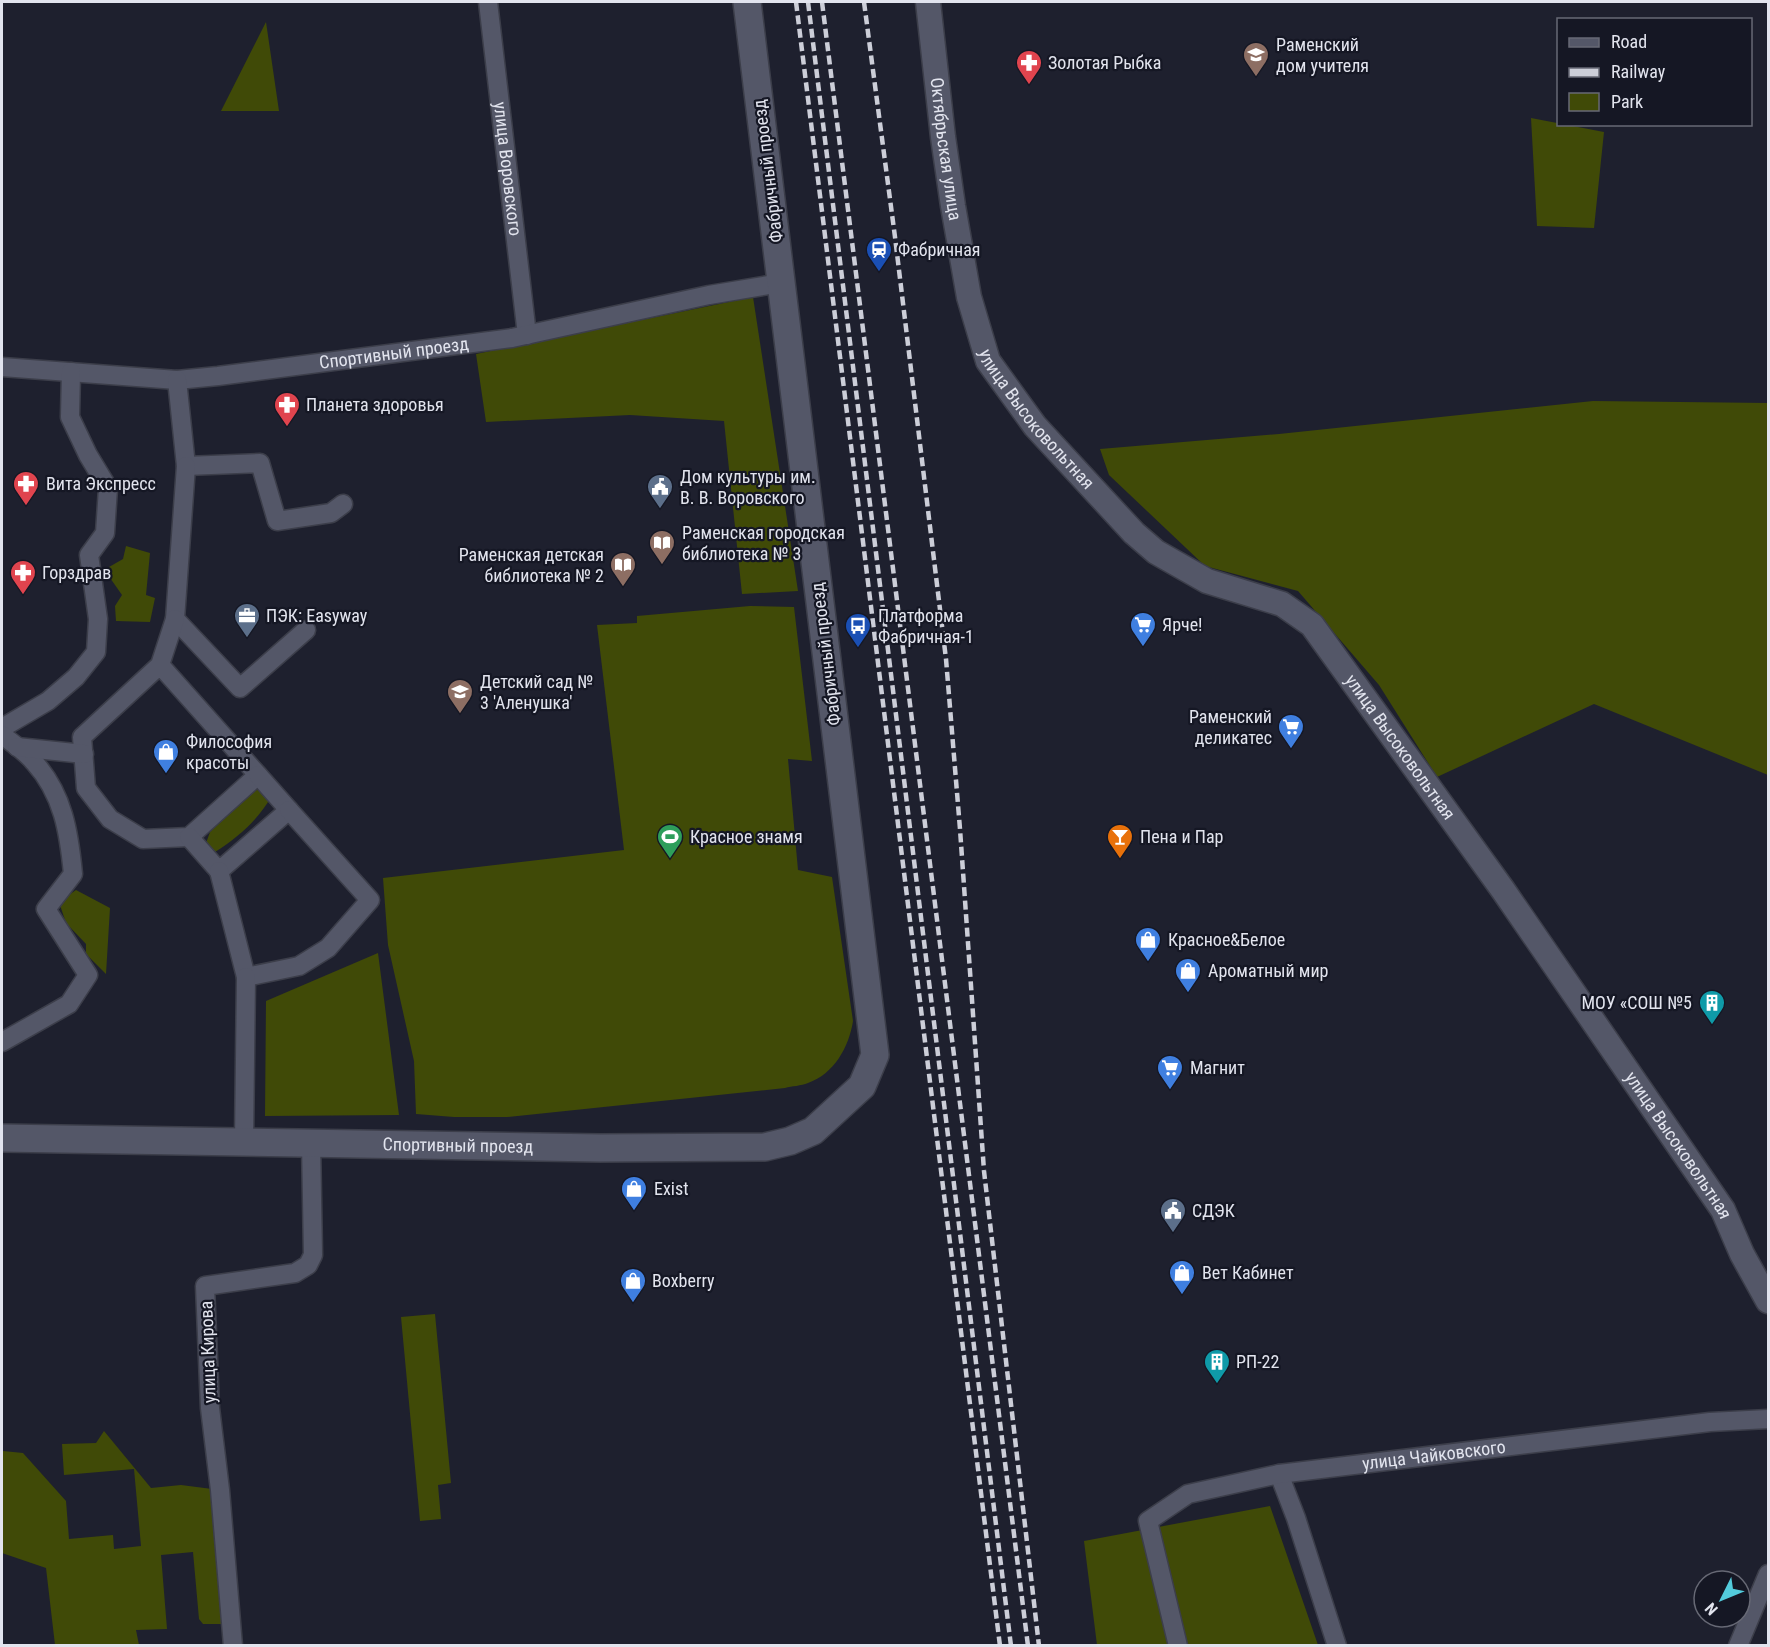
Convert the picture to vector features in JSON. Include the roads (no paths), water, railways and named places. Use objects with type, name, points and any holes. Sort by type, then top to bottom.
[{"type":"main road","name":"Фабричный проезд","points":[[747,2],[875,1056]]},
{"type":"main road","name":"Спортивный проезд","points":[[2,1138],[600,1148],[765,1147],[790,1141],[813,1131],[862,1086],[875,1056]]},
{"type":"street","name":"улица Воровского","points":[[488,2],[528,335]]},
{"type":"street","name":"Октябрьская улица","points":[[928,2],[943,137],[969,297]]},
{"type":"street","name":"Спортивный проезд","points":[[2,367],[177,380],[273,370],[528,335],[709,295],[782,283]]},
{"type":"street","name":"улица Высоковольтная","points":[[969,297],[988,361],[1035,426],[1134,533],[1156,552],[1207,581],[1282,604],[1312,625],[1503,890],[1723,1210],[1742,1254],[1763,1292]]},
{"type":"street","points":[[2,728],[48,701],[76,677],[96,652],[98,619],[89,555],[105,534],[108,488],[88,455],[70,417],[71,372]]},
{"type":"street","points":[[177,380],[186,466],[175,619],[160,665],[82,737],[86,788],[110,819],[143,839],[189,837],[258,775]]},
{"type":"street","points":[[186,466],[260,463],[277,521],[331,513],[344,504]]},
{"type":"street","points":[[175,619],[240,688],[306,630]]},
{"type":"street","points":[[160,665],[370,900],[328,948],[299,966],[246,977]]},
{"type":"street","points":[[2,735],[33,761],[57,795],[70,839],[73,874],[46,909],[88,975],[69,1004],[2,1042]]},
{"type":"street","points":[[17,747],[84,754]]},
{"type":"street","points":[[219,871],[289,810]]},
{"type":"street","points":[[189,837],[219,871],[246,977],[244,1141]]},
{"type":"street","name":"улица Кирова","points":[[233,1646],[220,1490],[210,1408],[206,1286],[295,1273],[308,1265],[313,1255],[311,1142]]},
{"type":"street","name":"улица Чайковского","points":[[1178,1646],[1148,1521],[1188,1494],[1279,1474],[1710,1422],[1768,1419]]},
{"type":"street","points":[[1279,1474],[1296,1518],[1337,1646]]},
{"type":"street","points":[[1738,1646],[1768,1575]]},
{"type":"railway","points":[[796,2],[1000,1646]]},
{"type":"railway","points":[[808,2],[1011,1646]]},
{"type":"railway","points":[[822,2],[1028,1646]]},
{"type":"railway","points":[[864,2],[946,659],[984,1171],[1039,1646]]},
{"type":"place","name":"Раменский дом учителя","points":[[1256,78]]},
{"type":"place","name":"Золотая Рыбка","points":[[1029,86]]},
{"type":"place","name":"Фабричная","points":[[879,273]]},
{"type":"place","name":"Планета здоровья","points":[[287,428]]},
{"type":"place","name":"Вита Экспресс","points":[[26,507]]},
{"type":"place","name":"Дом культуры им. В. В. Воровского","points":[[660,510]]},
{"type":"place","name":"Раменская городская библиотека № 3","points":[[662,566]]},
{"type":"place","name":"Раменская детская библиотека № 2","points":[[623,588]]},
{"type":"place","name":"Горздрав","points":[[23,596]]},
{"type":"place","name":"ПЭК: Easyway","points":[[247,639]]},
{"type":"place","name":"Ярче!","points":[[1143,648]]},
{"type":"place","name":"Платформа Фабричная-1","points":[[858,649]]},
{"type":"place","name":"Детский сад № 3 'Аленушка'","points":[[460,715]]},
{"type":"place","name":"Раменский деликатес","points":[[1291,750]]},
{"type":"place","name":"Философия красоты","points":[[166,775]]},
{"type":"place","name":"Красное знамя","points":[[670,860]]},
{"type":"place","name":"Пена и Пар","points":[[1120,860]]},
{"type":"place","name":"Красное&Белое","points":[[1148,963]]},
{"type":"place","name":"Ароматный мир","points":[[1188,994]]},
{"type":"place","name":"МОУ «СОШ №5","points":[[1712,1026]]},
{"type":"place","name":"Магнит","points":[[1170,1091]]},
{"type":"place","name":"Exist","points":[[634,1212]]},
{"type":"place","name":"СДЭК","points":[[1173,1234]]},
{"type":"place","name":"Вет Кабинет","points":[[1182,1296]]},
{"type":"place","name":"Boxberry","points":[[633,1304]]},
{"type":"place","name":"РП-22","points":[[1217,1385]]}]
